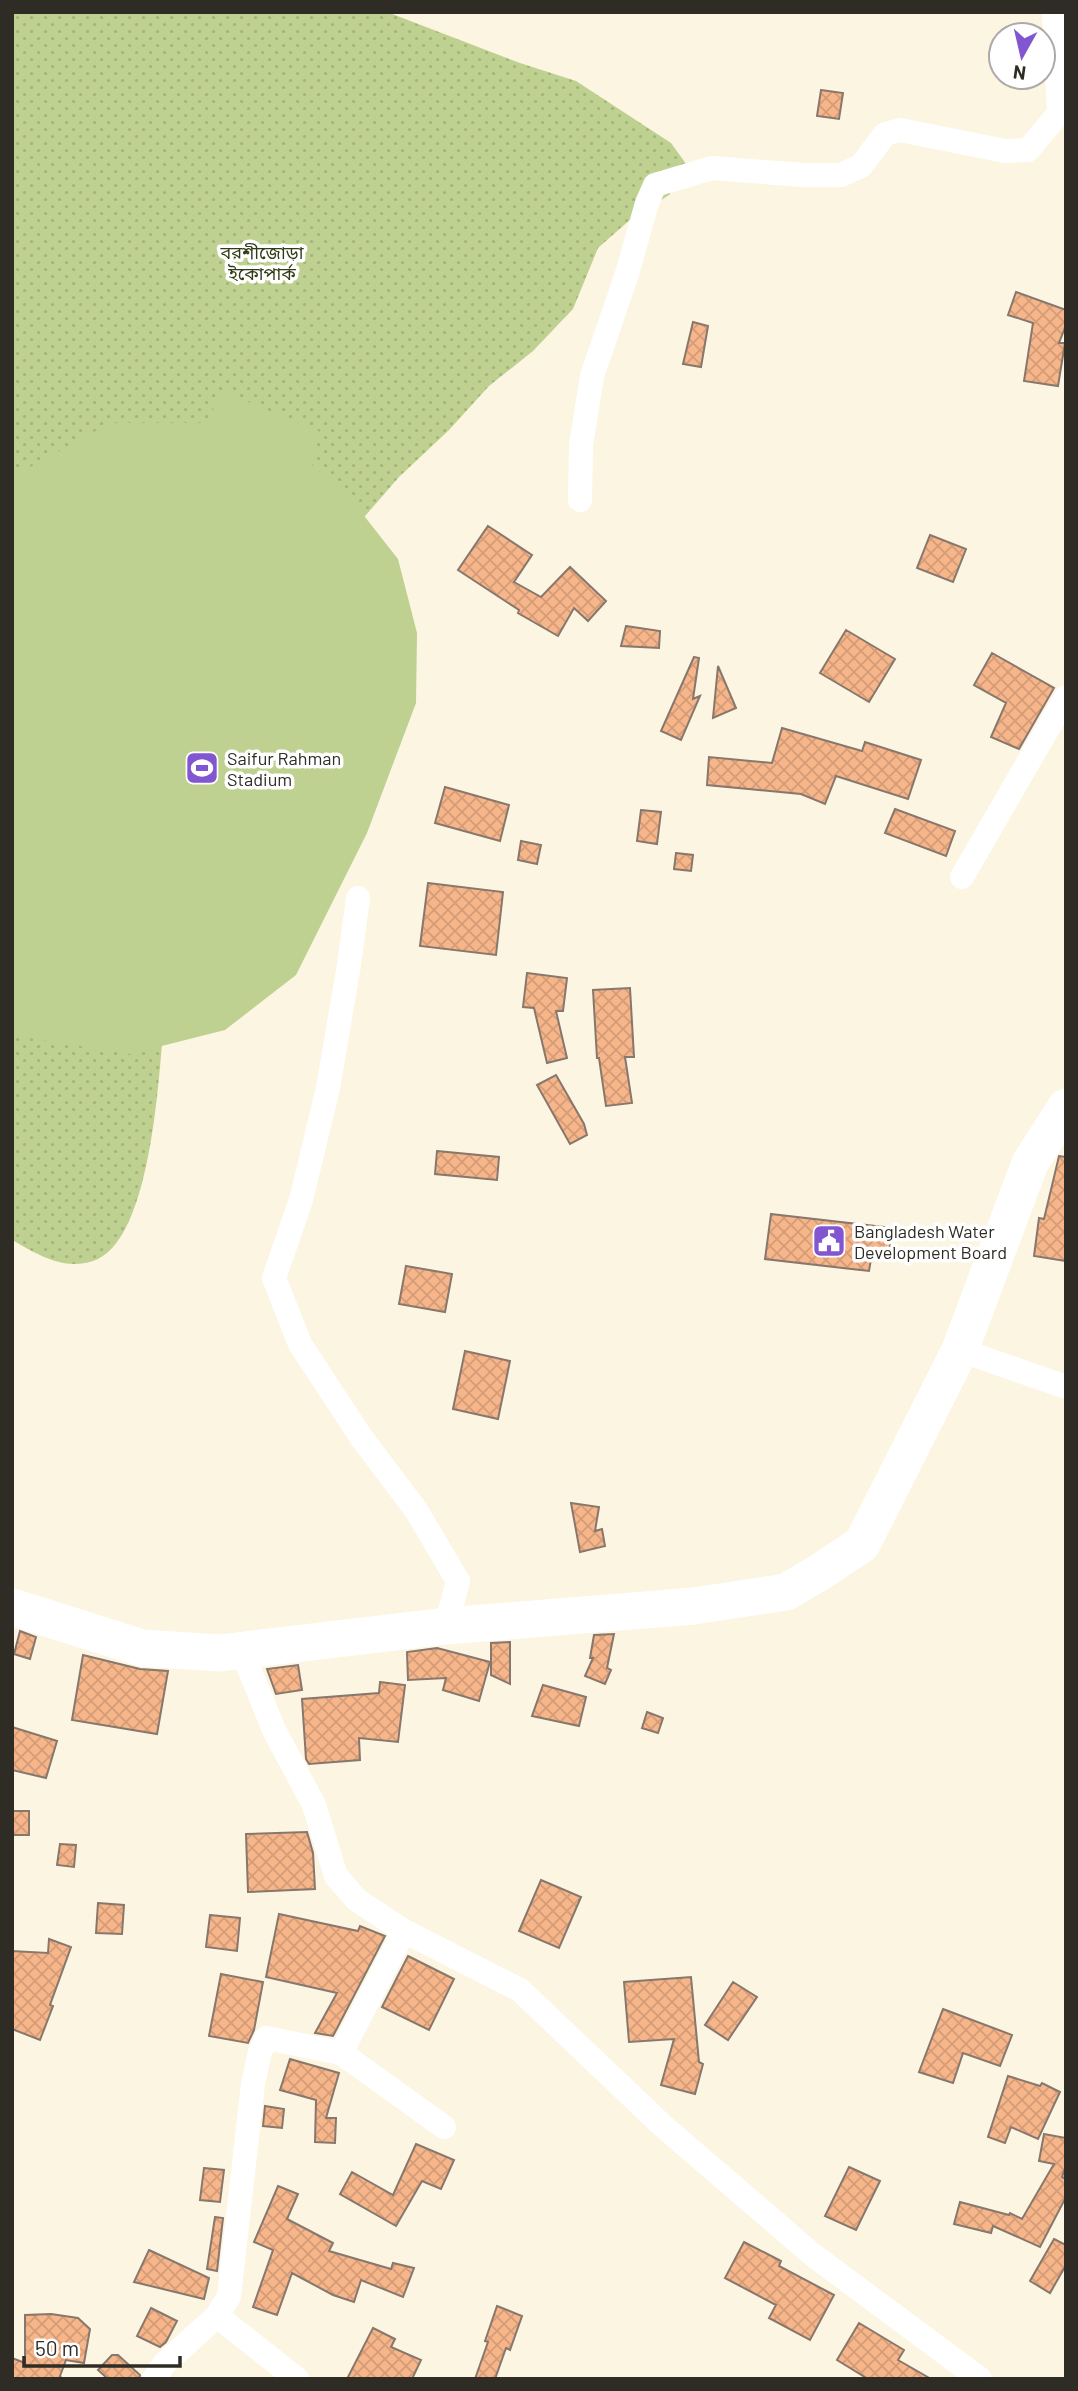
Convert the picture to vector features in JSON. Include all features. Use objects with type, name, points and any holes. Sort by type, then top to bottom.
[{"type":"highway","points":[[12,1607],[142,1648],[220,1653],[446,1626],[694,1606],[786,1591],[820,1573],[862,1544],[960,1350],[1030,1163],[1066,1107]]},
{"type":"street","points":[[580,500],[580,445],[593,376],[655,185],[712,168],[841,175],[861,166],[885,134],[900,130],[1004,151],[1028,150],[1063,113],[1054,12]]},
{"type":"street","points":[[961,877],[1066,697]]},
{"type":"street","points":[[358,898],[328,1088],[301,1200],[274,1278],[300,1344],[360,1437],[416,1510],[458,1581],[446,1626]]},
{"type":"street","points":[[960,1350],[1066,1387]]},
{"type":"street","points":[[242,1651],[274,1730],[314,1805],[336,1876],[357,1899],[404,1931],[520,1990],[663,2126],[813,2255],[980,2379]]},
{"type":"street","points":[[341,2053],[404,1931]]},
{"type":"street","points":[[154,2379],[164,2364],[217,2316],[229,2296],[253,2084],[266,2038],[341,2053],[444,2127]]},
{"type":"street","points":[[217,2316],[297,2379]]},
{"type":"green space","name":"বরশীজোড়া ইকোপার্ক","points":[[12,12],[387,12],[520,63],[576,81],[671,143],[689,168],[669,195],[632,218],[598,248],[573,309],[533,351],[489,386],[449,430],[399,477],[359,523],[163,1033],[154,1123],[139,1195],[127,1225],[112,1248],[93,1261],[82,1264],[51,1260],[12,1240]]},
{"type":"green space","name":"Saifur Rahman Stadium","points":[[221,391],[319,431],[310,463],[354,503],[398,559],[417,633],[416,703],[367,833],[296,975],[225,1030],[130,1054],[29,1038],[12,1029],[12,477],[110,423],[207,423]]},
{"type":"building","points":[[821,90],[843,93],[839,119],[817,116]]},
{"type":"building","points":[[1016,292],[1066,310],[1066,325],[1059,343],[1065,343],[1058,386],[1024,381],[1033,323],[1008,315]]},
{"type":"building","points":[[693,322],[708,326],[701,367],[683,364]]},
{"type":"building","points":[[488,526],[532,555],[514,582],[541,597],[570,567],[606,601],[588,621],[574,608],[558,636],[518,613],[519,610],[458,570]]},
{"type":"building","points":[[930,535],[966,549],[953,582],[917,568]]},
{"type":"building","points":[[626,626],[660,631],[659,648],[621,646]]},
{"type":"building","points":[[846,630],[895,659],[869,702],[820,673]]},
{"type":"building","points":[[992,653],[1054,688],[1019,749],[991,737],[1006,703],[974,685]]},
{"type":"building","points":[[694,657],[699,658],[693,699],[700,696],[681,740],[661,731]]},
{"type":"building","points":[[718,666],[736,708],[713,718]]},
{"type":"building","points":[[782,728],[862,751],[865,742],[921,760],[908,799],[836,776],[825,804],[801,794],[707,785],[709,757],[772,763]]},
{"type":"building","points":[[445,787],[509,805],[500,841],[435,823]]},
{"type":"building","points":[[895,809],[955,831],[946,856],[885,833]]},
{"type":"building","points":[[641,810],[661,812],[657,844],[637,841]]},
{"type":"building","points":[[521,841],[541,845],[537,864],[518,860]]},
{"type":"building","points":[[676,853],[693,855],[691,871],[674,869]]},
{"type":"building","points":[[428,883],[503,892],[496,955],[420,946]]},
{"type":"building","points":[[527,973],[567,978],[563,1011],[556,1011],[567,1058],[547,1063],[534,1008],[523,1007]]},
{"type":"building","points":[[630,988],[634,1057],[625,1057],[632,1103],[606,1106],[597,1058],[593,990]]},
{"type":"building","points":[[556,1075],[584,1124],[587,1135],[570,1144],[537,1085]]},
{"type":"building","points":[[437,1151],[499,1157],[497,1180],[435,1174]]},
{"type":"building","points":[[1059,1156],[1066,1157],[1066,1261],[1034,1256],[1039,1218],[1044,1219]]},
{"type":"building","name":"Bangladesh Water Development Board","points":[[771,1214],[892,1228],[889,1255],[872,1253],[869,1271],[765,1259]]},
{"type":"building","points":[[406,1266],[452,1274],[445,1312],[399,1304]]},
{"type":"building","points":[[465,1351],[510,1361],[498,1419],[453,1409]]},
{"type":"building","points":[[571,1503],[599,1507],[595,1531],[602,1529],[605,1546],[580,1552]]},
{"type":"building","points":[[20,1631],[36,1637],[30,1659],[14,1654]]},
{"type":"building","points":[[614,1634],[607,1668],[611,1670],[605,1684],[585,1676],[593,1658],[590,1658],[594,1635]]},
{"type":"building","points":[[510,1642],[510,1684],[491,1675],[491,1643]]},
{"type":"building","points":[[437,1648],[490,1662],[479,1701],[443,1690],[446,1678],[408,1680],[407,1652]]},
{"type":"building","points":[[83,1655],[140,1669],[168,1671],[157,1734],[72,1720]]},
{"type":"building","points":[[298,1665],[302,1690],[276,1694],[267,1669]]},
{"type":"building","points":[[380,1682],[405,1685],[398,1742],[359,1738],[360,1760],[309,1764],[306,1759],[302,1699],[379,1693]]},
{"type":"building","points":[[543,1685],[586,1697],[579,1726],[532,1716]]},
{"type":"building","points":[[647,1712],[663,1718],[658,1733],[642,1728]]},
{"type":"building","points":[[12,1727],[57,1741],[46,1778],[12,1770]]},
{"type":"building","points":[[12,1811],[29,1811],[29,1835],[12,1835]]},
{"type":"building","points":[[307,1832],[313,1853],[315,1889],[248,1892],[246,1834]]},
{"type":"building","points":[[60,1844],[76,1845],[74,1867],[57,1865]]},
{"type":"building","points":[[541,1880],[581,1897],[559,1948],[519,1931]]},
{"type":"building","points":[[98,1903],[124,1905],[122,1934],[96,1933]]},
{"type":"building","points":[[279,1914],[358,1931],[360,1926],[385,1936],[333,2036],[315,2033],[337,1993],[266,1977]]},
{"type":"building","points":[[210,1915],[240,1918],[237,1951],[206,1947]]},
{"type":"building","points":[[49,1939],[71,1947],[40,2040],[12,2029],[12,1951],[48,1953]]},
{"type":"building","points":[[408,1956],[454,1979],[429,2030],[382,2007]]},
{"type":"building","points":[[221,1974],[263,1982],[254,2030],[248,2043],[209,2036]]},
{"type":"building","points":[[691,1977],[699,2062],[703,2064],[695,2094],[661,2085],[674,2039],[629,2042],[624,1982]]},
{"type":"building","points":[[733,1982],[757,1997],[728,2040],[705,2025]]},
{"type":"building","points":[[943,2009],[1012,2035],[1000,2066],[963,2053],[953,2083],[919,2072]]},
{"type":"building","points":[[290,2059],[339,2073],[326,2118],[336,2118],[335,2143],[315,2142],[316,2100],[280,2090]]},
{"type":"building","points":[[1008,2076],[1040,2086],[1042,2083],[1060,2092],[1038,2139],[1011,2127],[1005,2143],[988,2137]]},
{"type":"building","points":[[265,2106],[284,2109],[282,2128],[263,2126]]},
{"type":"building","points":[[1044,2134],[1066,2138],[1066,2166],[1062,2177],[1066,2179],[1066,2197],[1040,2247],[993,2226],[991,2233],[954,2224],[960,2202],[1009,2215],[1010,2213],[1022,2219],[1054,2164],[1039,2161]]},
{"type":"building","points":[[416,2144],[454,2160],[441,2189],[422,2181],[396,2226],[340,2194],[352,2172],[393,2195]]},
{"type":"building","points":[[849,2167],[880,2181],[856,2230],[825,2216]]},
{"type":"building","points":[[204,2168],[224,2170],[220,2202],[200,2200]]},
{"type":"building","points":[[278,2186],[298,2194],[287,2219],[333,2243],[329,2251],[391,2269],[393,2263],[414,2268],[403,2297],[361,2280],[354,2302],[333,2295],[292,2273],[277,2315],[253,2307],[273,2250],[254,2242]]},
{"type":"building","points":[[215,2217],[223,2218],[217,2271],[207,2269]]},
{"type":"building","points":[[1054,2239],[1066,2245],[1066,2265],[1050,2293],[1030,2281]]},
{"type":"building","points":[[744,2242],[781,2261],[779,2266],[834,2295],[810,2340],[769,2318],[776,2305],[725,2278]]},
{"type":"building","points":[[149,2250],[209,2278],[204,2299],[134,2282]]},
{"type":"building","points":[[497,2306],[522,2316],[510,2350],[506,2348],[495,2379],[475,2379],[488,2342],[485,2341]]},
{"type":"building","points":[[151,2308],[177,2321],[166,2342],[160,2347],[137,2336]]},
{"type":"building","points":[[51,2314],[78,2318],[90,2329],[84,2363],[66,2360],[60,2376],[62,2379],[12,2379],[12,2358],[25,2363],[25,2315]]},
{"type":"building","points":[[859,2323],[904,2350],[898,2360],[931,2379],[868,2379],[837,2360]]},
{"type":"building","points":[[373,2328],[395,2339],[391,2347],[421,2360],[412,2379],[347,2379]]},
{"type":"building","points":[[112,2355],[118,2355],[140,2375],[139,2379],[108,2379],[98,2370]]},
{"type":"place","name":"Saifur Rahman Stadium","points":[[202,768]]},
{"type":"place","name":"Bangladesh Water Development Board","points":[[829,1241]]}]
